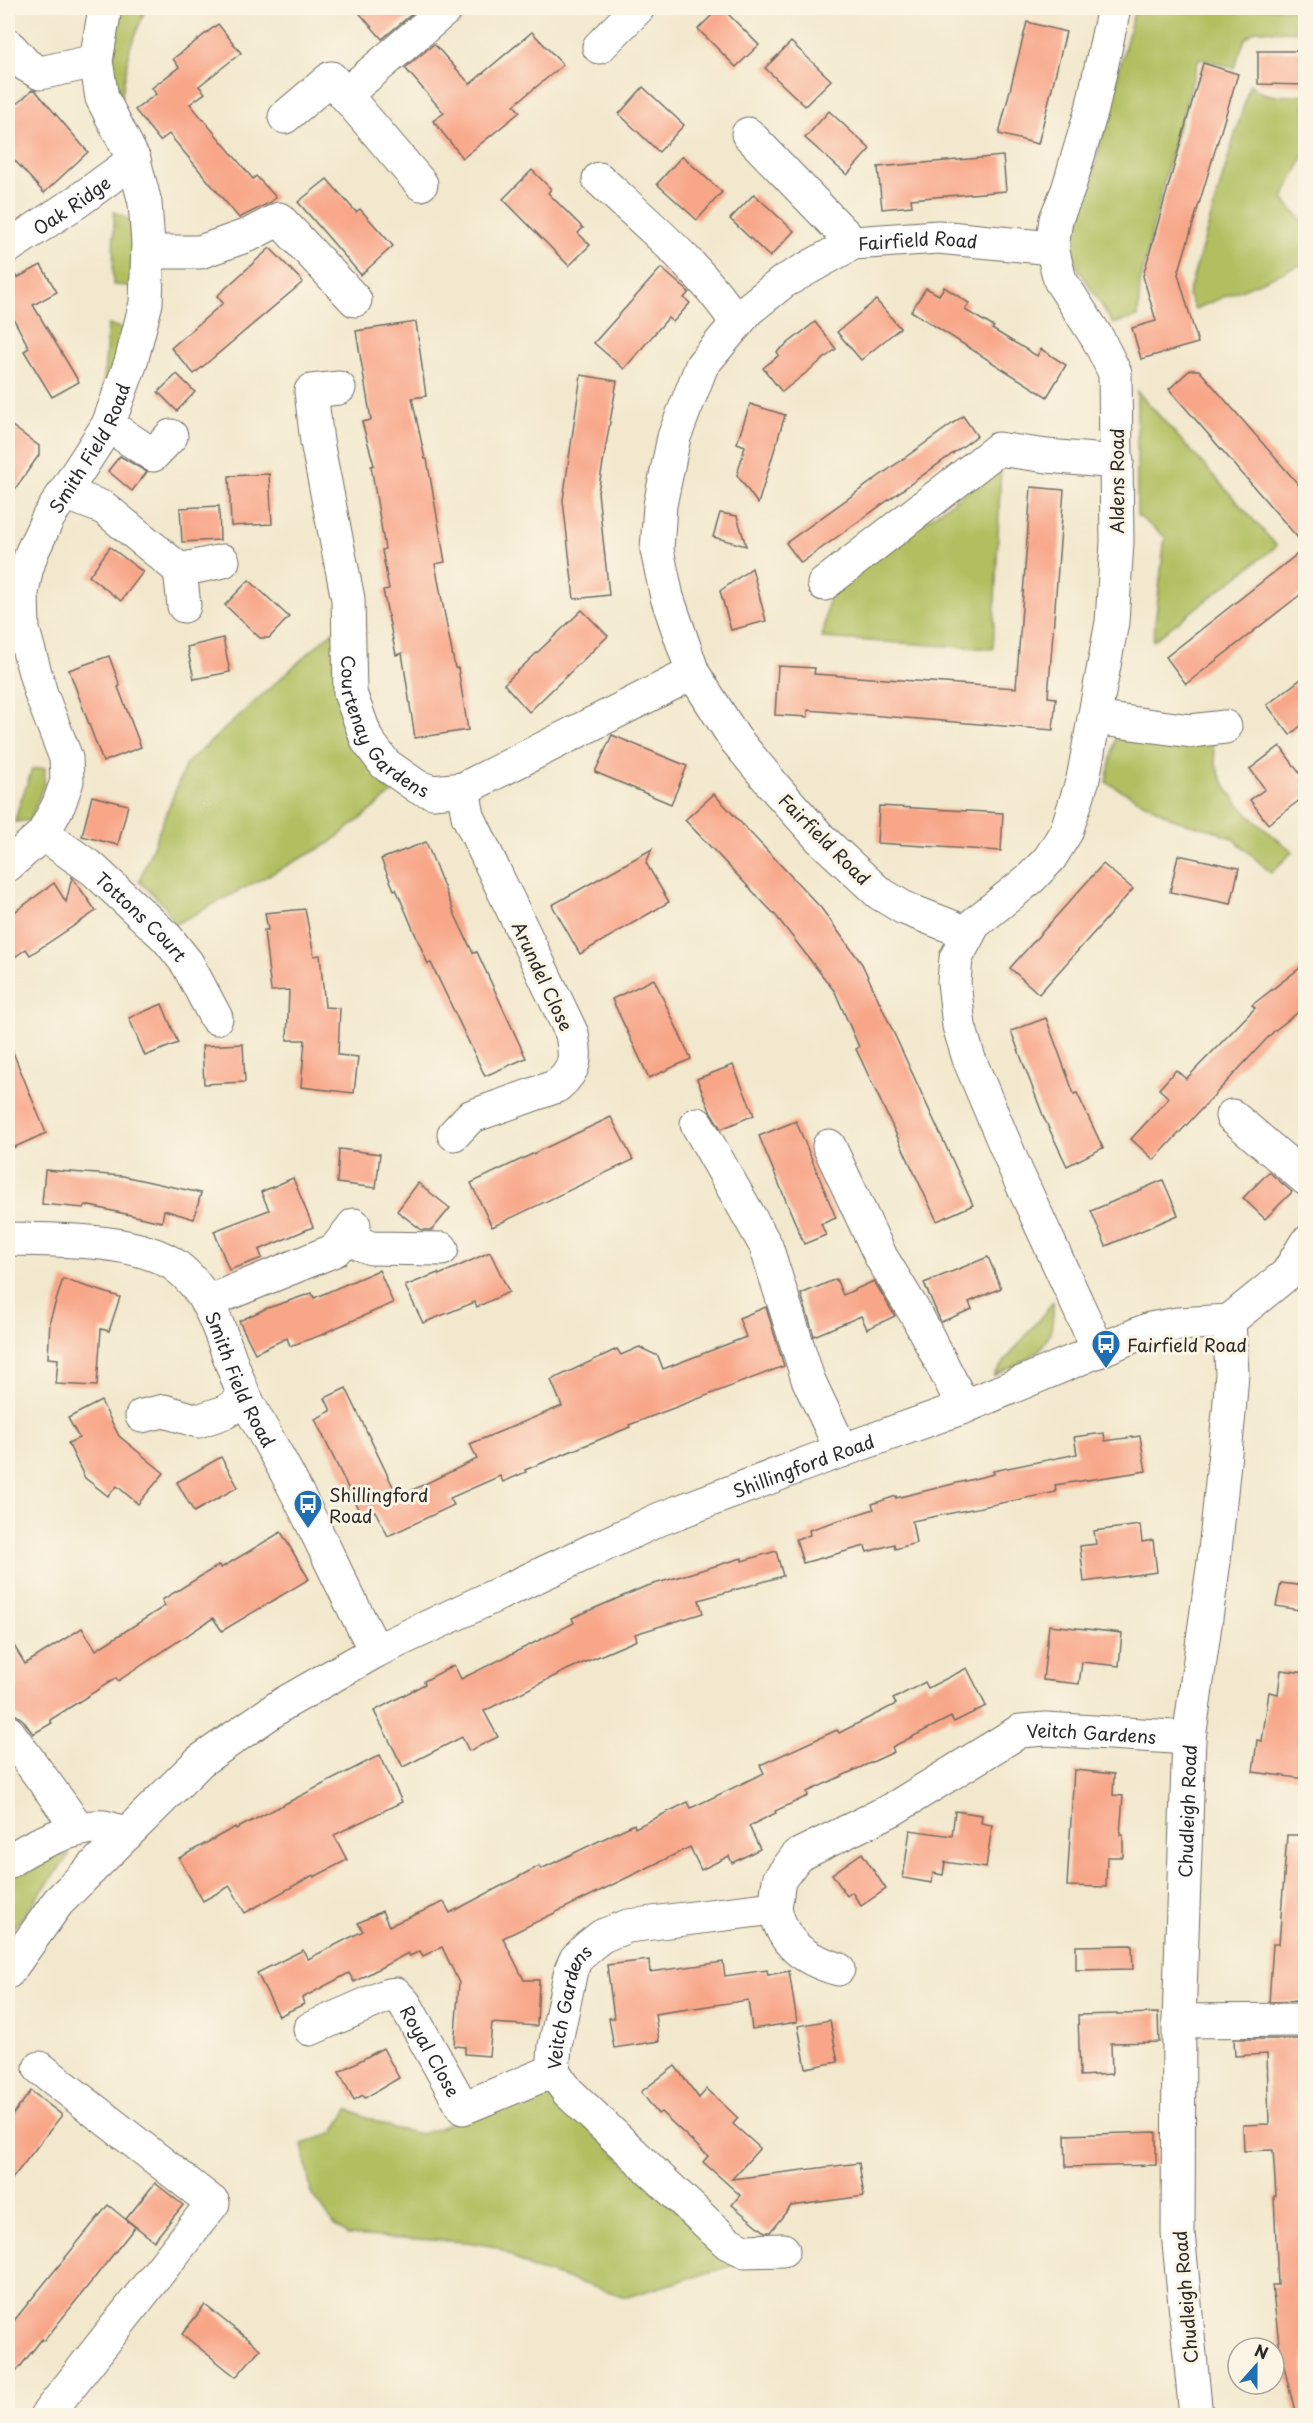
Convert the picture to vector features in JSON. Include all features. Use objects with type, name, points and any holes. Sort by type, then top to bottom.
[{"type":"street","name":"Smith Field Road","points":[[8,865],[43,834],[59,804],[67,781],[66,758],[41,694],[15,595],[48,518],[108,425],[142,324],[146,303],[148,252],[145,203],[134,160],[102,98],[96,61],[105,8]]},
{"type":"street","points":[[345,95],[447,8]]},
{"type":"street","points":[[599,47],[638,8]]},
{"type":"street","name":"Aldens Road","points":[[968,933],[988,912],[1031,878],[1050,858],[1066,832],[1083,778],[1112,622],[1117,542],[1115,373],[1098,339],[1060,280],[1052,248],[1056,219],[1068,190],[1092,110],[1114,8]]},
{"type":"street","points":[[8,45],[26,65],[40,73],[96,61]]},
{"type":"street","points":[[285,117],[331,78],[421,184]]},
{"type":"street","points":[[748,134],[853,243]]},
{"type":"street","name":"Oak Ridge","points":[[8,247],[78,201],[134,160]]},
{"type":"street","points":[[599,179],[689,263],[718,295],[737,323]]},
{"type":"street","points":[[148,252],[200,252],[251,234],[279,219],[355,300]]},
{"type":"street","name":"Fairfield Road","points":[[968,933],[904,908],[879,893],[852,869],[778,791],[742,748],[693,674],[667,597],[657,550],[660,505],[674,437],[702,365],[749,309],[783,282],[853,243],[938,237],[1052,248]]},
{"type":"street","name":"Courtenay Gardens","points":[[339,388],[311,391],[317,442],[348,599],[350,693],[367,740],[385,764],[418,787],[433,792],[463,789],[693,674]]},
{"type":"street","points":[[108,425],[153,455],[171,435]]},
{"type":"street","points":[[824,584],[998,449],[1117,462]]},
{"type":"street","points":[[65,493],[104,508],[180,570],[184,606]]},
{"type":"street","points":[[180,570],[223,561]]},
{"type":"street","points":[[1094,718],[1191,731],[1226,726]]},
{"type":"street","name":"Arundel Close","points":[[454,1134],[470,1117],[557,1086],[568,1077],[576,1058],[572,1034],[468,816],[463,789]]},
{"type":"street","name":"Tottons Court","points":[[43,834],[94,870],[167,939],[187,963],[216,1018]]},
{"type":"street","points":[[968,933],[956,958],[954,982],[959,1026],[969,1059],[1017,1173],[1099,1352]]},
{"type":"street","points":[[1232,1116],[1305,1179]]},
{"type":"street","points":[[697,1124],[766,1246],[808,1379],[842,1452]]},
{"type":"street","points":[[829,1146],[881,1257],[922,1325],[964,1407]]},
{"type":"street","points":[[207,1302],[325,1255],[335,1250],[350,1232],[371,1248],[442,1249]]},
{"type":"street","name":"Smith Field Road","points":[[8,1239],[61,1240],[133,1248],[156,1255],[184,1273],[207,1302],[246,1399],[295,1488],[350,1604],[376,1652]]},
{"type":"street","points":[[1229,1321],[1296,1280],[1305,1243]]},
{"type":"street","name":"Shillingford Road","points":[[8,1972],[58,1902],[200,1761],[283,1704],[376,1652],[660,1519],[964,1407],[1150,1329],[1178,1324],[1229,1321]]},
{"type":"street","name":"Chudleigh Road","points":[[1196,2415],[1179,2233],[1179,2021],[1189,1738],[1214,1561],[1232,1373],[1229,1321]]},
{"type":"street","points":[[142,1416],[164,1412],[198,1421],[225,1412],[246,1399]]},
{"type":"street","name":"Veitch Gardens","points":[[783,2250],[745,2251],[728,2244],[568,2092],[553,2071],[555,2046],[571,1970],[576,1959],[602,1936],[628,1926],[775,1908],[779,1880],[797,1857],[893,1809],[1020,1731],[1046,1729],[1189,1738]]},
{"type":"street","points":[[8,1732],[79,1829]]},
{"type":"street","points":[[8,1862],[21,1852],[79,1829],[104,1827],[127,1834]]},
{"type":"street","points":[[775,1908],[778,1923],[792,1946],[815,1962],[838,1969]]},
{"type":"street","name":"Royal Close","points":[[310,2029],[388,1995],[396,1994],[405,2004],[463,2108],[553,2071]]},
{"type":"street","points":[[1179,2021],[1305,2020]]},
{"type":"street","points":[[40,2068],[213,2203],[46,2415]]},
{"type":"green space","points":[[117,8],[146,8],[130,48],[121,100],[112,66]]},
{"type":"green space","points":[[1135,8],[1299,8],[1305,10],[1305,32],[1256,30],[1245,39],[1234,68],[1199,58],[1170,156],[1140,283],[1138,317],[1113,324],[1075,263],[1069,242],[1076,214],[1092,176]]},
{"type":"green space","points":[[1250,84],[1269,95],[1305,94],[1305,154],[1283,199],[1305,224],[1305,263],[1195,309],[1188,295]]},
{"type":"green space","points":[[114,212],[128,219],[132,232],[131,286],[113,285]]},
{"type":"green space","points":[[108,325],[127,329],[110,378],[103,389]]},
{"type":"green space","points":[[1137,391],[1277,546],[1153,641],[1165,537],[1137,515]]},
{"type":"green space","points":[[1001,466],[993,649],[822,638],[830,591]]},
{"type":"green space","points":[[333,631],[396,790],[330,843],[174,925],[165,906],[139,881],[186,764]]},
{"type":"green space","points":[[1118,726],[1212,740],[1217,768],[1230,793],[1259,825],[1293,851],[1271,873],[1235,840],[1213,830],[1178,821],[1106,782]]},
{"type":"green space","points":[[45,768],[44,784],[30,820],[15,822],[32,769]]},
{"type":"green space","points":[[1053,1302],[1053,1318],[1046,1342],[1030,1357],[993,1376]]},
{"type":"green space","points":[[70,1854],[8,1937],[8,1877],[42,1859]]},
{"type":"green space","points":[[547,2090],[734,2265],[627,2297],[531,2268],[497,2247],[466,2242],[348,2235],[335,2226],[311,2192],[302,2144],[334,2133],[348,2109],[393,2128],[421,2134]]},
{"type":"building","points":[[355,8],[419,8],[382,39]]},
{"type":"building","points":[[719,8],[722,8],[759,45],[736,67],[698,29]]},
{"type":"building","points":[[1027,22],[1066,32],[1038,144],[999,134]]},
{"type":"building","points":[[218,24],[241,53],[199,86],[205,93],[190,104],[253,179],[256,176],[276,197],[271,202],[239,218],[169,134],[160,141],[135,110],[156,94],[152,88],[179,67],[173,59]]},
{"type":"building","points":[[532,32],[563,65],[514,105],[520,112],[463,158],[433,121],[444,113],[405,68],[434,44],[470,84]]},
{"type":"building","points":[[791,42],[831,80],[805,106],[765,68]]},
{"type":"building","points":[[1258,51],[1305,51],[1305,85],[1258,84]]},
{"type":"building","points":[[1203,63],[1238,74],[1178,274],[1198,343],[1141,359],[1132,328],[1156,321],[1143,276]]},
{"type":"building","points":[[643,87],[684,125],[659,152],[619,114]]},
{"type":"building","points":[[32,90],[35,90],[88,152],[44,193],[8,153],[8,112]]},
{"type":"building","points":[[829,111],[870,149],[847,175],[805,138]]},
{"type":"building","points":[[682,156],[722,192],[697,220],[657,184]]},
{"type":"building","points":[[1003,156],[1006,191],[911,199],[912,206],[882,209],[878,167]]},
{"type":"building","points":[[532,170],[551,189],[548,193],[583,228],[578,233],[590,245],[569,266],[503,199]]},
{"type":"building","points":[[327,179],[356,212],[360,209],[393,246],[361,275],[298,202]]},
{"type":"building","points":[[754,194],[794,231],[770,257],[730,219]]},
{"type":"building","points":[[270,248],[303,282],[194,374],[171,348],[223,303],[217,296]]},
{"type":"building","points":[[8,265],[17,278],[41,265],[57,292],[33,305],[79,382],[52,397],[24,351],[29,348],[12,316],[8,319]]},
{"type":"building","points":[[661,268],[689,292],[684,298],[690,303],[673,322],[668,318],[624,369],[594,343]]},
{"type":"building","points":[[944,287],[969,303],[965,310],[994,327],[992,329],[1037,356],[1041,349],[1066,365],[1047,397],[911,311],[926,288],[939,295]]},
{"type":"building","points":[[876,300],[900,328],[861,360],[837,332]]},
{"type":"building","points":[[416,322],[426,396],[412,398],[425,459],[427,459],[445,562],[435,564],[455,668],[458,668],[468,730],[415,738],[402,653],[396,655],[383,590],[389,589],[382,550],[385,549],[371,466],[374,465],[362,422],[371,420],[356,331]]},
{"type":"building","points":[[815,322],[836,349],[782,392],[763,368],[779,355],[777,352]]},
{"type":"building","points":[[1190,370],[1199,370],[1305,492],[1305,546],[1169,389]]},
{"type":"building","points":[[177,374],[195,392],[177,411],[158,392]]},
{"type":"building","points":[[581,375],[617,381],[598,492],[609,595],[574,599],[563,500]]},
{"type":"building","points":[[750,404],[785,415],[758,504],[737,475],[745,446],[737,443]]},
{"type":"building","points":[[963,416],[977,436],[801,563],[786,543]]},
{"type":"building","points":[[8,423],[39,446],[39,455],[8,499]]},
{"type":"building","points":[[120,456],[147,472],[132,491],[108,471]]},
{"type":"building","points":[[269,474],[272,524],[231,526],[229,476]]},
{"type":"building","points":[[1031,487],[1064,490],[1048,697],[1056,698],[1053,730],[808,710],[808,717],[775,715],[778,666],[815,668],[814,674],[1016,688]]},
{"type":"building","points":[[219,506],[220,540],[182,542],[180,508]]},
{"type":"building","points":[[720,513],[737,516],[746,546],[713,537]]},
{"type":"building","points":[[110,547],[143,572],[121,601],[89,576]]},
{"type":"building","points":[[1305,548],[1305,591],[1186,684],[1166,657]]},
{"type":"building","points":[[752,568],[766,621],[731,630],[720,591]]},
{"type":"building","points":[[249,580],[289,617],[269,638],[260,638],[225,605]]},
{"type":"building","points":[[582,610],[608,636],[529,712],[504,684]]},
{"type":"building","points":[[223,638],[230,672],[194,679],[187,647]]},
{"type":"building","points":[[109,656],[141,747],[103,762],[69,670]]},
{"type":"building","points":[[1305,676],[1305,722],[1290,735],[1267,705]]},
{"type":"building","points":[[612,735],[687,766],[671,804],[595,772]]},
{"type":"building","points":[[1280,746],[1305,781],[1305,796],[1268,824],[1250,800],[1265,789],[1250,769]]},
{"type":"building","points":[[714,794],[821,908],[862,964],[973,1205],[937,1221],[856,1049],[859,1047],[835,992],[777,917],[685,820]]},
{"type":"building","points":[[92,796],[128,805],[118,845],[82,836]]},
{"type":"building","points":[[879,806],[1003,813],[1001,851],[877,843]]},
{"type":"building","points":[[426,842],[456,917],[473,953],[477,952],[526,1058],[485,1076],[431,963],[428,964],[381,859]]},
{"type":"building","points":[[652,849],[646,863],[669,902],[580,954],[552,905]]},
{"type":"building","points":[[1178,855],[1239,868],[1231,904],[1170,892]]},
{"type":"building","points":[[1103,864],[1133,889],[1039,994],[1010,968]]},
{"type":"building","points":[[72,877],[96,911],[30,955],[26,949],[8,962],[8,917],[54,883],[66,902]]},
{"type":"building","points":[[305,909],[314,956],[320,955],[325,1007],[340,1008],[338,1055],[358,1057],[354,1093],[301,1087],[305,1040],[287,1040],[289,990],[271,991],[264,930],[268,930],[265,913]]},
{"type":"building","points":[[1305,964],[1305,1007],[1274,1031],[1154,1160],[1131,1139],[1169,1098],[1159,1089],[1176,1070],[1186,1079],[1255,1008],[1252,1005]]},
{"type":"building","points":[[654,979],[691,1059],[649,1078],[612,999]]},
{"type":"building","points":[[162,1004],[178,1043],[145,1056],[129,1018]]},
{"type":"building","points":[[1046,1018],[1074,1094],[1077,1093],[1103,1148],[1067,1166],[1044,1118],[1011,1031]]},
{"type":"building","points":[[8,1040],[46,1133],[8,1150]]},
{"type":"building","points":[[243,1044],[245,1082],[204,1084],[202,1046]]},
{"type":"building","points":[[733,1065],[754,1115],[721,1129],[710,1111],[697,1079]]},
{"type":"building","points":[[611,1117],[633,1160],[492,1227],[471,1183]]},
{"type":"building","points":[[796,1121],[836,1218],[821,1224],[826,1235],[804,1244],[759,1136]]},
{"type":"building","points":[[339,1149],[380,1154],[376,1188],[337,1183]]},
{"type":"building","points":[[45,1170],[123,1176],[201,1193],[194,1219],[164,1210],[162,1222],[85,1205],[84,1208],[42,1204]]},
{"type":"building","points":[[1269,1172],[1292,1192],[1265,1219],[1243,1198]]},
{"type":"building","points":[[293,1178],[313,1227],[259,1250],[262,1258],[229,1270],[214,1231],[269,1210],[261,1192]]},
{"type":"building","points":[[1163,1180],[1178,1215],[1106,1246],[1091,1211]]},
{"type":"building","points":[[418,1183],[450,1208],[432,1230],[422,1230],[397,1211]]},
{"type":"building","points":[[490,1252],[509,1292],[477,1307],[475,1302],[423,1323],[405,1286],[438,1273],[439,1275]]},
{"type":"building","points":[[988,1257],[1001,1288],[969,1302],[972,1309],[941,1322],[924,1283]]},
{"type":"building","points":[[379,1270],[393,1303],[327,1333],[290,1346],[287,1338],[255,1353],[239,1321],[265,1309],[312,1293],[314,1298]]},
{"type":"building","points":[[63,1279],[120,1297],[109,1331],[101,1329],[97,1386],[56,1384],[58,1359],[48,1358],[50,1320]]},
{"type":"building","points":[[836,1279],[843,1295],[874,1281],[895,1316],[867,1329],[861,1316],[814,1336],[801,1294]]},
{"type":"building","points":[[766,1307],[784,1366],[629,1425],[630,1427],[525,1470],[526,1472],[503,1482],[500,1476],[450,1498],[454,1505],[388,1536],[375,1511],[362,1517],[315,1419],[331,1411],[325,1398],[346,1388],[398,1497],[477,1459],[470,1444],[562,1406],[551,1380],[617,1349],[621,1355],[639,1347],[658,1356],[663,1369],[746,1337],[739,1318]]},
{"type":"building","points":[[101,1401],[119,1436],[164,1473],[138,1504],[117,1486],[108,1496],[85,1478],[68,1443],[79,1438],[68,1418]]},
{"type":"building","points":[[1104,1433],[1105,1441],[1140,1436],[1146,1471],[1055,1485],[1056,1492],[912,1521],[916,1543],[895,1549],[894,1544],[867,1552],[865,1546],[803,1563],[796,1539],[810,1535],[809,1530],[874,1509],[872,1504],[896,1496],[896,1498],[994,1474],[993,1471],[1077,1454],[1074,1437]]},
{"type":"building","points":[[221,1457],[238,1487],[194,1512],[177,1482]]},
{"type":"building","points":[[1140,1525],[1142,1542],[1153,1540],[1157,1572],[1084,1582],[1080,1546],[1096,1544],[1094,1531]]},
{"type":"building","points":[[281,1532],[309,1579],[222,1631],[213,1618],[118,1681],[116,1678],[50,1720],[52,1723],[33,1734],[23,1720],[16,1715],[8,1714],[8,1636],[25,1664],[82,1628],[96,1650],[165,1606],[162,1600],[219,1565],[221,1568]]},
{"type":"building","points":[[776,1551],[783,1576],[699,1600],[703,1613],[635,1634],[637,1640],[569,1669],[484,1711],[498,1737],[469,1751],[462,1737],[403,1767],[374,1711],[425,1684],[424,1681],[454,1665],[461,1679],[574,1623],[572,1618],[644,1587],[742,1558],[742,1561]]},
{"type":"building","points":[[1281,1583],[1305,1586],[1305,1611],[1276,1606]]},
{"type":"building","points":[[1049,1625],[1122,1633],[1119,1666],[1082,1662],[1079,1684],[1043,1680]]},
{"type":"building","points":[[967,1668],[986,1706],[954,1722],[951,1717],[892,1747],[894,1752],[807,1792],[808,1796],[749,1826],[760,1849],[732,1863],[729,1856],[701,1870],[690,1847],[503,1938],[524,1980],[539,1980],[537,2026],[492,2023],[489,2056],[465,2054],[465,2047],[454,2046],[459,1983],[442,1947],[423,1956],[420,1951],[410,1956],[408,1953],[354,1982],[349,1973],[302,1998],[304,2004],[279,2016],[257,1973],[303,1950],[308,1959],[363,1931],[358,1923],[382,1911],[389,1926],[444,1902],[450,1913],[539,1866],[541,1869],[634,1824],[635,1828],[688,1802],[691,1808],[764,1773],[760,1765],[837,1730],[839,1733],[896,1704],[893,1699],[925,1682],[928,1688]]},
{"type":"building","points":[[1281,1670],[1305,1673],[1305,1779],[1253,1772],[1257,1740],[1262,1741],[1269,1692],[1278,1694]]},
{"type":"building","points":[[380,1755],[402,1802],[334,1835],[347,1860],[314,1877],[313,1875],[245,1913],[230,1886],[203,1901],[179,1858],[235,1827],[236,1829]]},
{"type":"building","points":[[1074,1770],[1114,1774],[1113,1795],[1123,1796],[1120,1835],[1123,1835],[1123,1857],[1107,1857],[1106,1887],[1067,1886]]},
{"type":"building","points":[[955,1811],[982,1815],[981,1823],[992,1825],[986,1868],[945,1862],[943,1875],[933,1873],[932,1883],[903,1878],[910,1830],[952,1836]]},
{"type":"building","points":[[1287,1835],[1305,1835],[1305,2001],[1269,2002],[1273,1944],[1279,1944]]},
{"type":"building","points":[[862,1853],[886,1889],[861,1906],[852,1892],[847,1896],[832,1874]]},
{"type":"building","points":[[1132,1945],[1133,1969],[1076,1970],[1076,1946]]},
{"type":"building","points":[[649,1960],[650,1972],[723,1962],[725,1976],[767,1970],[768,1975],[789,1971],[797,2022],[752,2029],[748,2000],[655,2014],[659,2041],[614,2048],[609,2018],[614,2018],[607,1965]]},
{"type":"building","points":[[1158,2013],[1159,2042],[1111,2043],[1112,2074],[1080,2076],[1078,2015]]},
{"type":"building","points":[[830,2020],[838,2062],[806,2068],[798,2026]]},
{"type":"building","points":[[1234,2039],[1305,2039],[1305,2415],[1296,2415],[1286,2375],[1286,2336],[1278,2336],[1272,2285],[1278,2285],[1273,2150],[1244,2151],[1243,2125],[1269,2124],[1267,2054],[1235,2056]]},
{"type":"building","points":[[383,2048],[399,2078],[365,2098],[363,2095],[354,2100],[339,2072]]},
{"type":"building","points":[[675,2066],[699,2098],[707,2089],[738,2118],[733,2124],[760,2148],[732,2179],[859,2163],[864,2196],[791,2206],[770,2232],[765,2232],[732,2205],[740,2195],[703,2162],[708,2156],[661,2112],[658,2114],[641,2092]]},
{"type":"building","points":[[31,2091],[62,2115],[8,2184],[8,2121]]},
{"type":"building","points":[[1156,2132],[1156,2165],[1066,2167],[1065,2135]]},
{"type":"building","points":[[155,2183],[183,2205],[154,2241],[126,2219]]},
{"type":"building","points":[[108,2205],[135,2227],[44,2341],[42,2339],[8,2382],[8,2328]]},
{"type":"building","points":[[205,2305],[260,2349],[236,2377],[182,2334]]},
{"type":"place","name":"Fairfield Road","points":[[1106,1370]]},
{"type":"place","name":"Shillingford Road","points":[[308,1530]]}]
